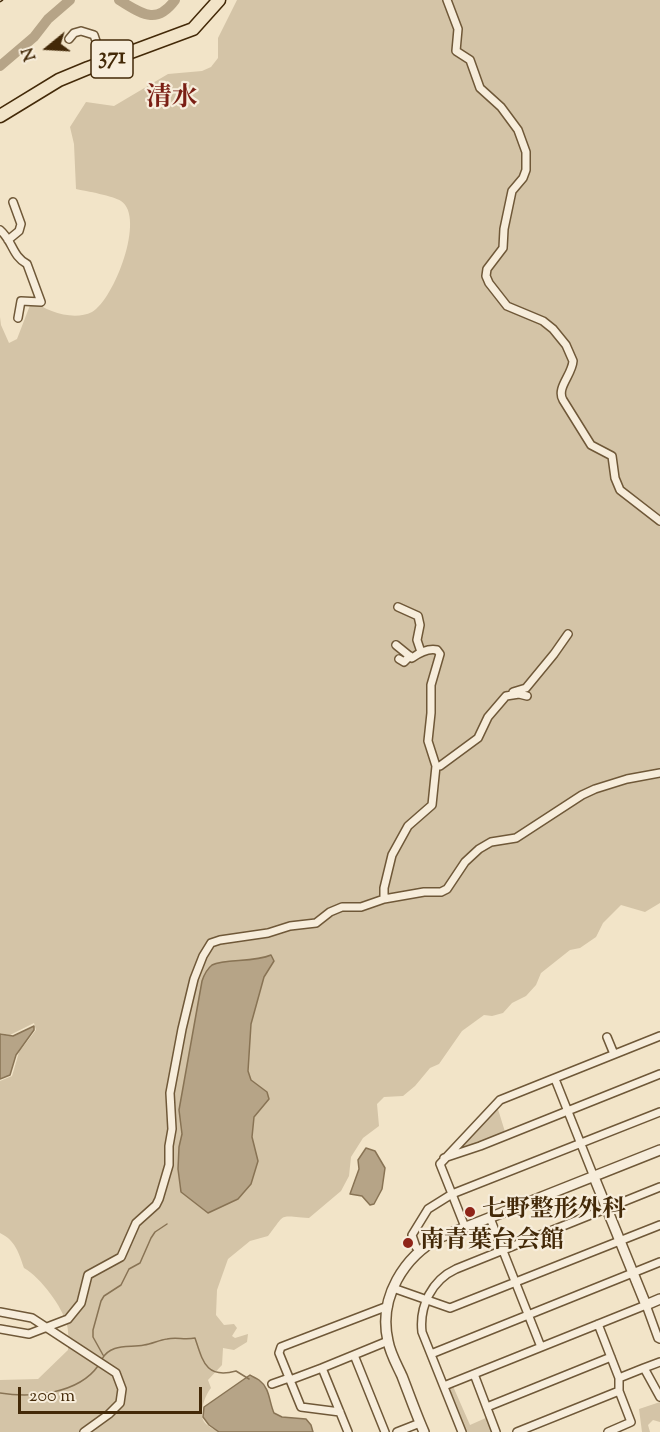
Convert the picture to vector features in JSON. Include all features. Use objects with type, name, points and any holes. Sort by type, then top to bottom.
[{"type":"highway","name":"371","points":[[0,116],[59,81],[193,29],[219,0]]},
{"type":"street","points":[[447,0],[458,29],[456,51],[470,60],[480,88],[501,107],[518,130],[526,152],[526,170],[523,178],[512,190],[503,248],[488,269],[486,276],[507,306],[543,321],[560,337],[573,361],[570,374],[560,395],[591,445],[612,456],[615,478],[620,490],[660,521]]},
{"type":"street","points":[[69,39],[74,33],[81,31],[94,35],[103,62]]},
{"type":"street","points":[[8,255],[10,242],[19,231],[21,224],[13,202]]},
{"type":"street","points":[[0,230],[10,242],[19,260],[27,264],[30,269],[41,302],[21,301],[18,318]]},
{"type":"street","points":[[398,607],[418,616],[420,625],[417,640],[420,653]]},
{"type":"street","points":[[436,766],[440,766],[478,738],[488,717],[506,696],[526,688],[568,634]]},
{"type":"street","points":[[416,644],[420,653]]},
{"type":"street","points":[[384,899],[380,887],[392,855],[408,826],[432,805],[436,766],[428,741],[431,685],[440,654],[433,649],[412,658],[396,645]]},
{"type":"street","points":[[399,659],[404,662],[410,656]]},
{"type":"street","points":[[506,696],[519,694],[527,696]]},
{"type":"street","points":[[0,1329],[29,1334],[58,1324],[75,1313],[81,1303],[88,1275],[122,1257],[136,1223],[156,1205],[170,1165],[169,1146],[172,1129],[170,1093],[176,1059],[194,979],[206,949],[211,943],[268,933],[290,926],[316,923],[326,914],[336,910],[361,907],[384,899],[441,892],[447,889],[465,862],[491,842],[522,835],[589,792],[627,779],[660,773]]},
{"type":"street","points":[[437,883],[437,892]]},
{"type":"street","points":[[608,1037],[614,1054]]},
{"type":"street","points":[[465,1227],[440,1164],[500,1100],[614,1054],[659,1039]]},
{"type":"street","points":[[444,1158],[480,1146],[660,1074]]},
{"type":"street","points":[[555,1079],[660,1339]]},
{"type":"street","points":[[420,1251],[412,1235],[428,1209],[452,1194],[660,1112]]},
{"type":"street","points":[[397,1432],[422,1427],[388,1341],[388,1306],[401,1271],[432,1242],[660,1150]]},
{"type":"street","points":[[462,1432],[426,1344],[421,1322],[426,1300],[437,1284],[451,1271],[660,1187]]},
{"type":"street","points":[[490,1218],[541,1347]]},
{"type":"street","points":[[393,1288],[450,1308],[660,1225]]},
{"type":"street","points":[[431,1354],[660,1262]]},
{"type":"street","points":[[444,1386],[660,1299]]},
{"type":"street","points":[[340,1412],[301,1407],[279,1353],[281,1347],[388,1306]]},
{"type":"street","points":[[0,1312],[22,1315],[47,1327],[116,1373],[122,1396],[115,1409],[84,1432]]},
{"type":"street","points":[[598,1324],[620,1378],[619,1391],[631,1422],[608,1432]]},
{"type":"street","points":[[272,1384],[322,1368],[388,1341]]},
{"type":"street","points":[[354,1355],[386,1432]]},
{"type":"street","points":[[487,1407],[611,1357]]},
{"type":"street","points":[[620,1378],[660,1362]]},
{"type":"street","points":[[322,1368],[348,1432]]},
{"type":"street","points":[[644,1368],[660,1397]]},
{"type":"street","points":[[474,1374],[496,1432]]},
{"type":"street","points":[[517,1432],[619,1391]]},
{"type":"shaded area","points":[[237,0],[660,0],[660,903],[645,912],[621,905],[603,923],[596,937],[580,948],[570,950],[541,973],[536,985],[526,996],[512,1003],[503,1013],[492,1016],[484,1015],[462,1031],[439,1064],[430,1068],[415,1086],[403,1096],[384,1097],[377,1104],[379,1126],[363,1138],[351,1157],[349,1176],[341,1191],[309,1218],[284,1217],[268,1236],[250,1241],[228,1259],[217,1290],[216,1315],[224,1325],[234,1324],[237,1328],[232,1336],[235,1338],[248,1334],[247,1342],[234,1350],[223,1348],[222,1365],[208,1380],[211,1388],[204,1400],[202,1416],[206,1424],[218,1432],[0,1432],[0,1380],[38,1379],[68,1350],[68,1328],[56,1301],[44,1285],[24,1268],[13,1243],[0,1233],[0,1081],[12,1076],[19,1052],[36,1030],[34,1023],[10,1035],[0,1033],[0,317],[9,343],[17,339],[32,300],[61,314],[77,316],[92,312],[101,304],[124,258],[129,240],[128,210],[117,199],[76,189],[74,144],[70,127],[86,102],[114,106],[168,74],[202,71],[211,67],[218,58],[218,38]]},
{"type":"shaded area","points":[[271,955],[274,961],[264,977],[251,1024],[248,1071],[251,1080],[267,1092],[269,1099],[254,1117],[252,1137],[258,1161],[251,1184],[238,1199],[208,1213],[181,1192],[178,1169],[182,1134],[179,1110],[202,981],[212,965]]},
{"type":"shaded area","points":[[34,1026],[34,1030],[16,1055],[10,1075],[0,1079],[0,1034],[13,1036]]},
{"type":"shaded area","points":[[497,1106],[506,1135],[448,1156]]},
{"type":"shaded area","points":[[366,1148],[375,1151],[385,1168],[382,1189],[374,1204],[370,1205],[362,1196],[350,1194],[359,1169],[358,1160]]},
{"type":"shaded area","points":[[250,1375],[263,1383],[274,1413],[282,1417],[306,1419],[313,1432],[219,1432],[209,1425],[203,1417],[204,1407]]},
{"type":"shaded area","points":[[452,1384],[470,1425],[488,1417],[494,1432],[464,1432],[446,1386]]},
{"type":"shaded area","points":[[660,1402],[660,1422],[653,1420],[648,1425],[650,1432],[642,1432],[639,1409]]},
{"type":"waterway","points":[[0,66],[34,37],[48,19],[70,0]]},
{"type":"waterway","points":[[119,0],[148,15],[161,13],[175,0]]},
{"type":"waterway","points":[[103,1355],[93,1337],[101,1301],[104,1296],[121,1285],[129,1269],[140,1263],[155,1232],[167,1224]]},
{"type":"waterway","points":[[102,1359],[115,1348],[170,1338],[195,1338],[204,1361],[212,1370],[218,1373],[236,1371],[249,1379]]},
{"type":"waterway","points":[[0,1393],[26,1395],[54,1392],[79,1383],[98,1366]]},
{"type":"place","name":"七野整形外科","points":[[470,1212]]},
{"type":"place","name":"南青葉台会館","points":[[408,1243]]},
{"type":"district","name":"清水","points":[[172,101]]}]
